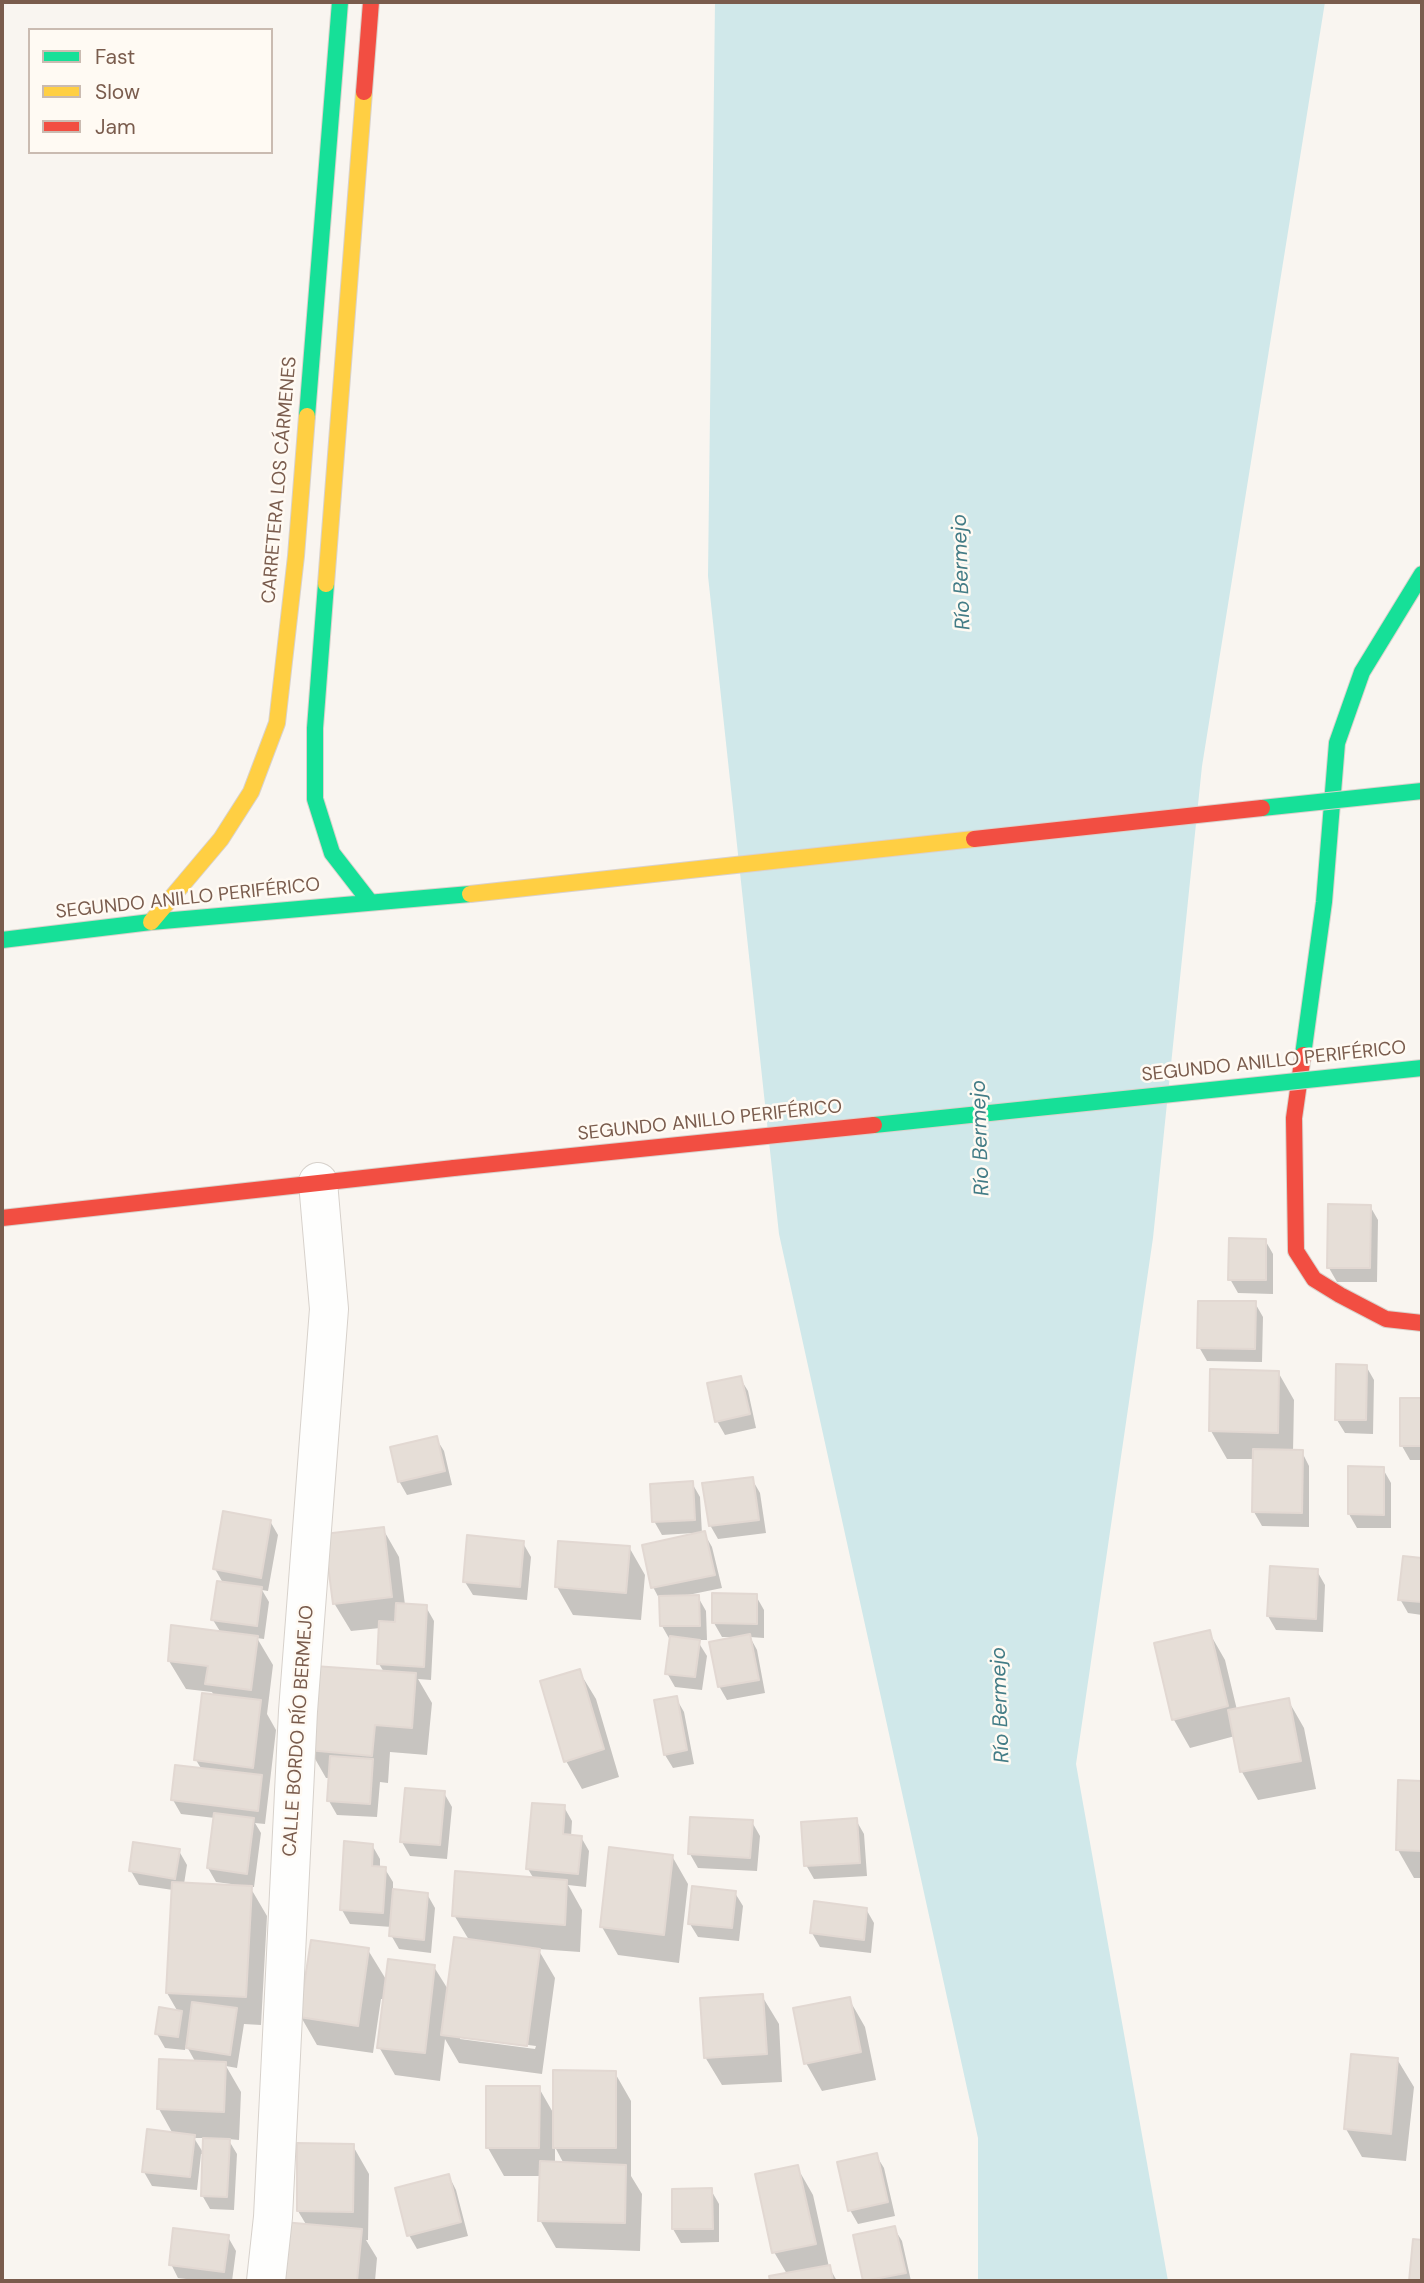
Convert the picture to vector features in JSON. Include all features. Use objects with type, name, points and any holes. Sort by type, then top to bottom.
[{"type":"main road","name":"CARRETERA LOS CÁRMENES","points":[[151,922],[221,839],[251,792],[277,723],[296,556],[340,2]]},
{"type":"main road","points":[[370,902],[332,853],[315,799],[315,728],[371,2]]},
{"type":"main road","points":[[1422,574],[1362,672],[1337,743],[1324,902],[1294,1118],[1296,1251],[1314,1279],[1340,1295],[1386,1319],[1422,1323]]},
{"type":"main road","name":"SEGUNDO ANILLO PERIFÉRICO","points":[[2,940],[151,922],[470,894],[1422,792]]},
{"type":"main road","name":"SEGUNDO ANILLO PERIFÉRICO","points":[[2,1218],[318,1182],[1422,1068]]},
{"type":"street","name":"CALLE BORDO RÍO BERMEJO","points":[[266,2281],[273,2217],[299,1711],[329,1309],[318,1182]]},
{"type":"water","name":"Río Bermejo","points":[[715,2],[1325,2],[1202,766],[1153,1238],[1076,1764],[1168,2281],[978,2281],[978,2138],[779,1234],[708,576]]},
{"type":"building","points":[[1328,1204],[1371,1205],[1370,1268],[1327,1268]]},
{"type":"building","points":[[1229,1238],[1266,1239],[1266,1280],[1228,1280]]},
{"type":"building","points":[[1198,1301],[1256,1301],[1255,1349],[1197,1348]]},
{"type":"building","points":[[1336,1364],[1367,1365],[1366,1420],[1335,1420]]},
{"type":"building","points":[[1210,1369],[1279,1371],[1278,1433],[1209,1431]]},
{"type":"building","points":[[741,1376],[750,1414],[715,1422],[707,1383]]},
{"type":"building","points":[[1400,1398],[1422,1398],[1422,1446],[1400,1446]]},
{"type":"building","points":[[437,1436],[445,1471],[398,1482],[390,1447]]},
{"type":"building","points":[[1253,1449],[1303,1450],[1302,1513],[1252,1512]]},
{"type":"building","points":[[1348,1466],[1384,1467],[1384,1515],[1348,1514]]},
{"type":"building","points":[[753,1477],[759,1520],[709,1526],[702,1483]]},
{"type":"building","points":[[693,1481],[695,1520],[652,1522],[650,1484]]},
{"type":"building","points":[[223,1511],[271,1520],[261,1578],[213,1569]]},
{"type":"building","points":[[384,1527],[392,1597],[333,1604],[324,1534]]},
{"type":"building","points":[[705,1531],[715,1575],[651,1588],[642,1545]]},
{"type":"building","points":[[467,1535],[524,1541],[520,1587],[463,1582]]},
{"type":"building","points":[[558,1541],[630,1546],[626,1593],[555,1587]]},
{"type":"building","points":[[1403,1556],[1422,1558],[1422,1602],[1398,1600]]},
{"type":"building","points":[[1270,1566],[1318,1569],[1316,1619],[1267,1616]]},
{"type":"building","points":[[217,1581],[262,1587],[257,1626],[211,1620]]},
{"type":"building","points":[[712,1593],[757,1594],[757,1624],[712,1623]]},
{"type":"building","points":[[699,1595],[700,1626],[660,1626],[659,1596]]},
{"type":"building","points":[[396,1603],[427,1605],[424,1667],[377,1664],[379,1621],[395,1622]]},
{"type":"building","points":[[171,1625],[258,1636],[251,1690],[205,1684],[208,1666],[168,1661]]},
{"type":"building","points":[[1210,1630],[1228,1706],[1172,1720],[1154,1643]]},
{"type":"building","points":[[750,1634],[759,1680],[718,1687],[709,1642]]},
{"type":"building","points":[[670,1636],[700,1640],[695,1677],[665,1674]]},
{"type":"building","points":[[314,1666],[416,1673],[412,1728],[375,1725],[372,1756],[308,1750]]},
{"type":"building","points":[[580,1669],[604,1749],[564,1762],[540,1681]]},
{"type":"building","points":[[202,1693],[261,1700],[253,1768],[194,1760]]},
{"type":"building","points":[[677,1696],[687,1750],[664,1755],[654,1700]]},
{"type":"building","points":[[1289,1698],[1301,1761],[1240,1772],[1228,1710]]},
{"type":"building","points":[[330,1756],[373,1759],[370,1804],[327,1801]]},
{"type":"building","points":[[175,1765],[262,1775],[258,1811],[171,1800]]},
{"type":"building","points":[[1398,1780],[1422,1781],[1422,1851],[1396,1850]]},
{"type":"building","points":[[405,1788],[445,1791],[440,1845],[400,1842]]},
{"type":"building","points":[[532,1803],[565,1805],[563,1834],[582,1836],[578,1874],[526,1869]]},
{"type":"building","points":[[214,1813],[254,1818],[247,1874],[207,1868]]},
{"type":"building","points":[[690,1817],[753,1820],[750,1858],[688,1854]]},
{"type":"building","points":[[857,1818],[860,1863],[804,1866],[801,1822]]},
{"type":"building","points":[[344,1841],[373,1844],[372,1866],[386,1867],[383,1913],[340,1910]]},
{"type":"building","points":[[133,1842],[180,1849],[175,1879],[129,1871]]},
{"type":"building","points":[[609,1847],[673,1855],[664,1935],[600,1927]]},
{"type":"building","points":[[455,1871],[567,1880],[565,1925],[452,1916]]},
{"type":"building","points":[[172,1882],[252,1886],[246,1997],[166,1993]]},
{"type":"building","points":[[692,1886],[736,1891],[732,1928],[688,1924]]},
{"type":"building","points":[[393,1889],[428,1893],[424,1940],[389,1936]]},
{"type":"building","points":[[814,1901],[867,1908],[864,1940],[810,1933]]},
{"type":"building","points":[[454,1937],[540,1949],[527,2046],[441,2035]]},
{"type":"building","points":[[311,1940],[369,1948],[358,2026],[299,2017]]},
{"type":"building","points":[[388,1959],[435,1965],[425,2053],[377,2048]]},
{"type":"building","points":[[763,1994],[767,2054],[704,2058],[700,1998]]},
{"type":"building","points":[[850,1997],[861,2052],[804,2064],[793,2008]]},
{"type":"building","points":[[192,2002],[237,2008],[230,2055],[186,2048]]},
{"type":"building","points":[[159,2007],[182,2011],[178,2037],[155,2034]]},
{"type":"building","points":[[1351,2054],[1398,2058],[1391,2134],[1344,2129]]},
{"type":"building","points":[[159,2059],[226,2062],[224,2112],[157,2109]]},
{"type":"building","points":[[553,2070],[616,2071],[616,2148],[553,2148]]},
{"type":"building","points":[[486,2086],[540,2086],[539,2148],[486,2148]]},
{"type":"building","points":[[147,2129],[195,2135],[190,2177],[142,2172]]},
{"type":"building","points":[[203,2138],[230,2139],[227,2197],[201,2196]]},
{"type":"building","points":[[297,2143],[354,2144],[353,2212],[297,2211]]},
{"type":"building","points":[[877,2153],[888,2202],[848,2211],[837,2162]]},
{"type":"building","points":[[540,2161],[626,2165],[625,2223],[538,2221]]},
{"type":"building","points":[[798,2165],[816,2244],[772,2253],[755,2174]]},
{"type":"building","points":[[449,2174],[461,2222],[407,2236],[395,2188]]},
{"type":"building","points":[[712,2188],[713,2229],[672,2229],[672,2189]]},
{"type":"building","points":[[283,2222],[362,2229],[357,2281],[278,2281]]},
{"type":"building","points":[[895,2226],[906,2273],[863,2281],[853,2235]]},
{"type":"building","points":[[173,2228],[229,2235],[224,2272],[169,2265]]},
{"type":"building","points":[[1413,2239],[1422,2240],[1422,2281],[1409,2281]]},
{"type":"building","points":[[830,2265],[833,2281],[770,2281],[769,2276]]},
{"type":"traffic: fast","points":[[307,416],[340,2]]},
{"type":"traffic: fast","points":[[1303,1055],[1324,902],[1337,743],[1362,672],[1422,574]]},
{"type":"traffic: fast","points":[[326,584],[315,728],[315,799],[332,853],[370,902]]},
{"type":"traffic: fast","points":[[1262,808],[1422,791]]},
{"type":"traffic: fast","points":[[2,940],[151,922],[470,894]]},
{"type":"traffic: fast","points":[[874,1125],[1422,1068]]},
{"type":"traffic: slow","points":[[326,584],[364,92]]},
{"type":"traffic: slow","points":[[151,922],[221,839],[251,792],[277,723],[296,556],[307,416]]},
{"type":"traffic: slow","points":[[470,894],[974,839]]},
{"type":"traffic: jam","points":[[364,92],[371,2]]},
{"type":"traffic: jam","points":[[974,839],[1262,808]]},
{"type":"traffic: jam","points":[[1303,1055],[1294,1118],[1296,1251],[1314,1279],[1340,1295],[1386,1319],[1422,1323]]},
{"type":"traffic: jam","points":[[454,1168],[874,1125]]},
{"type":"traffic: jam","points":[[2,1218],[454,1168]]}]
